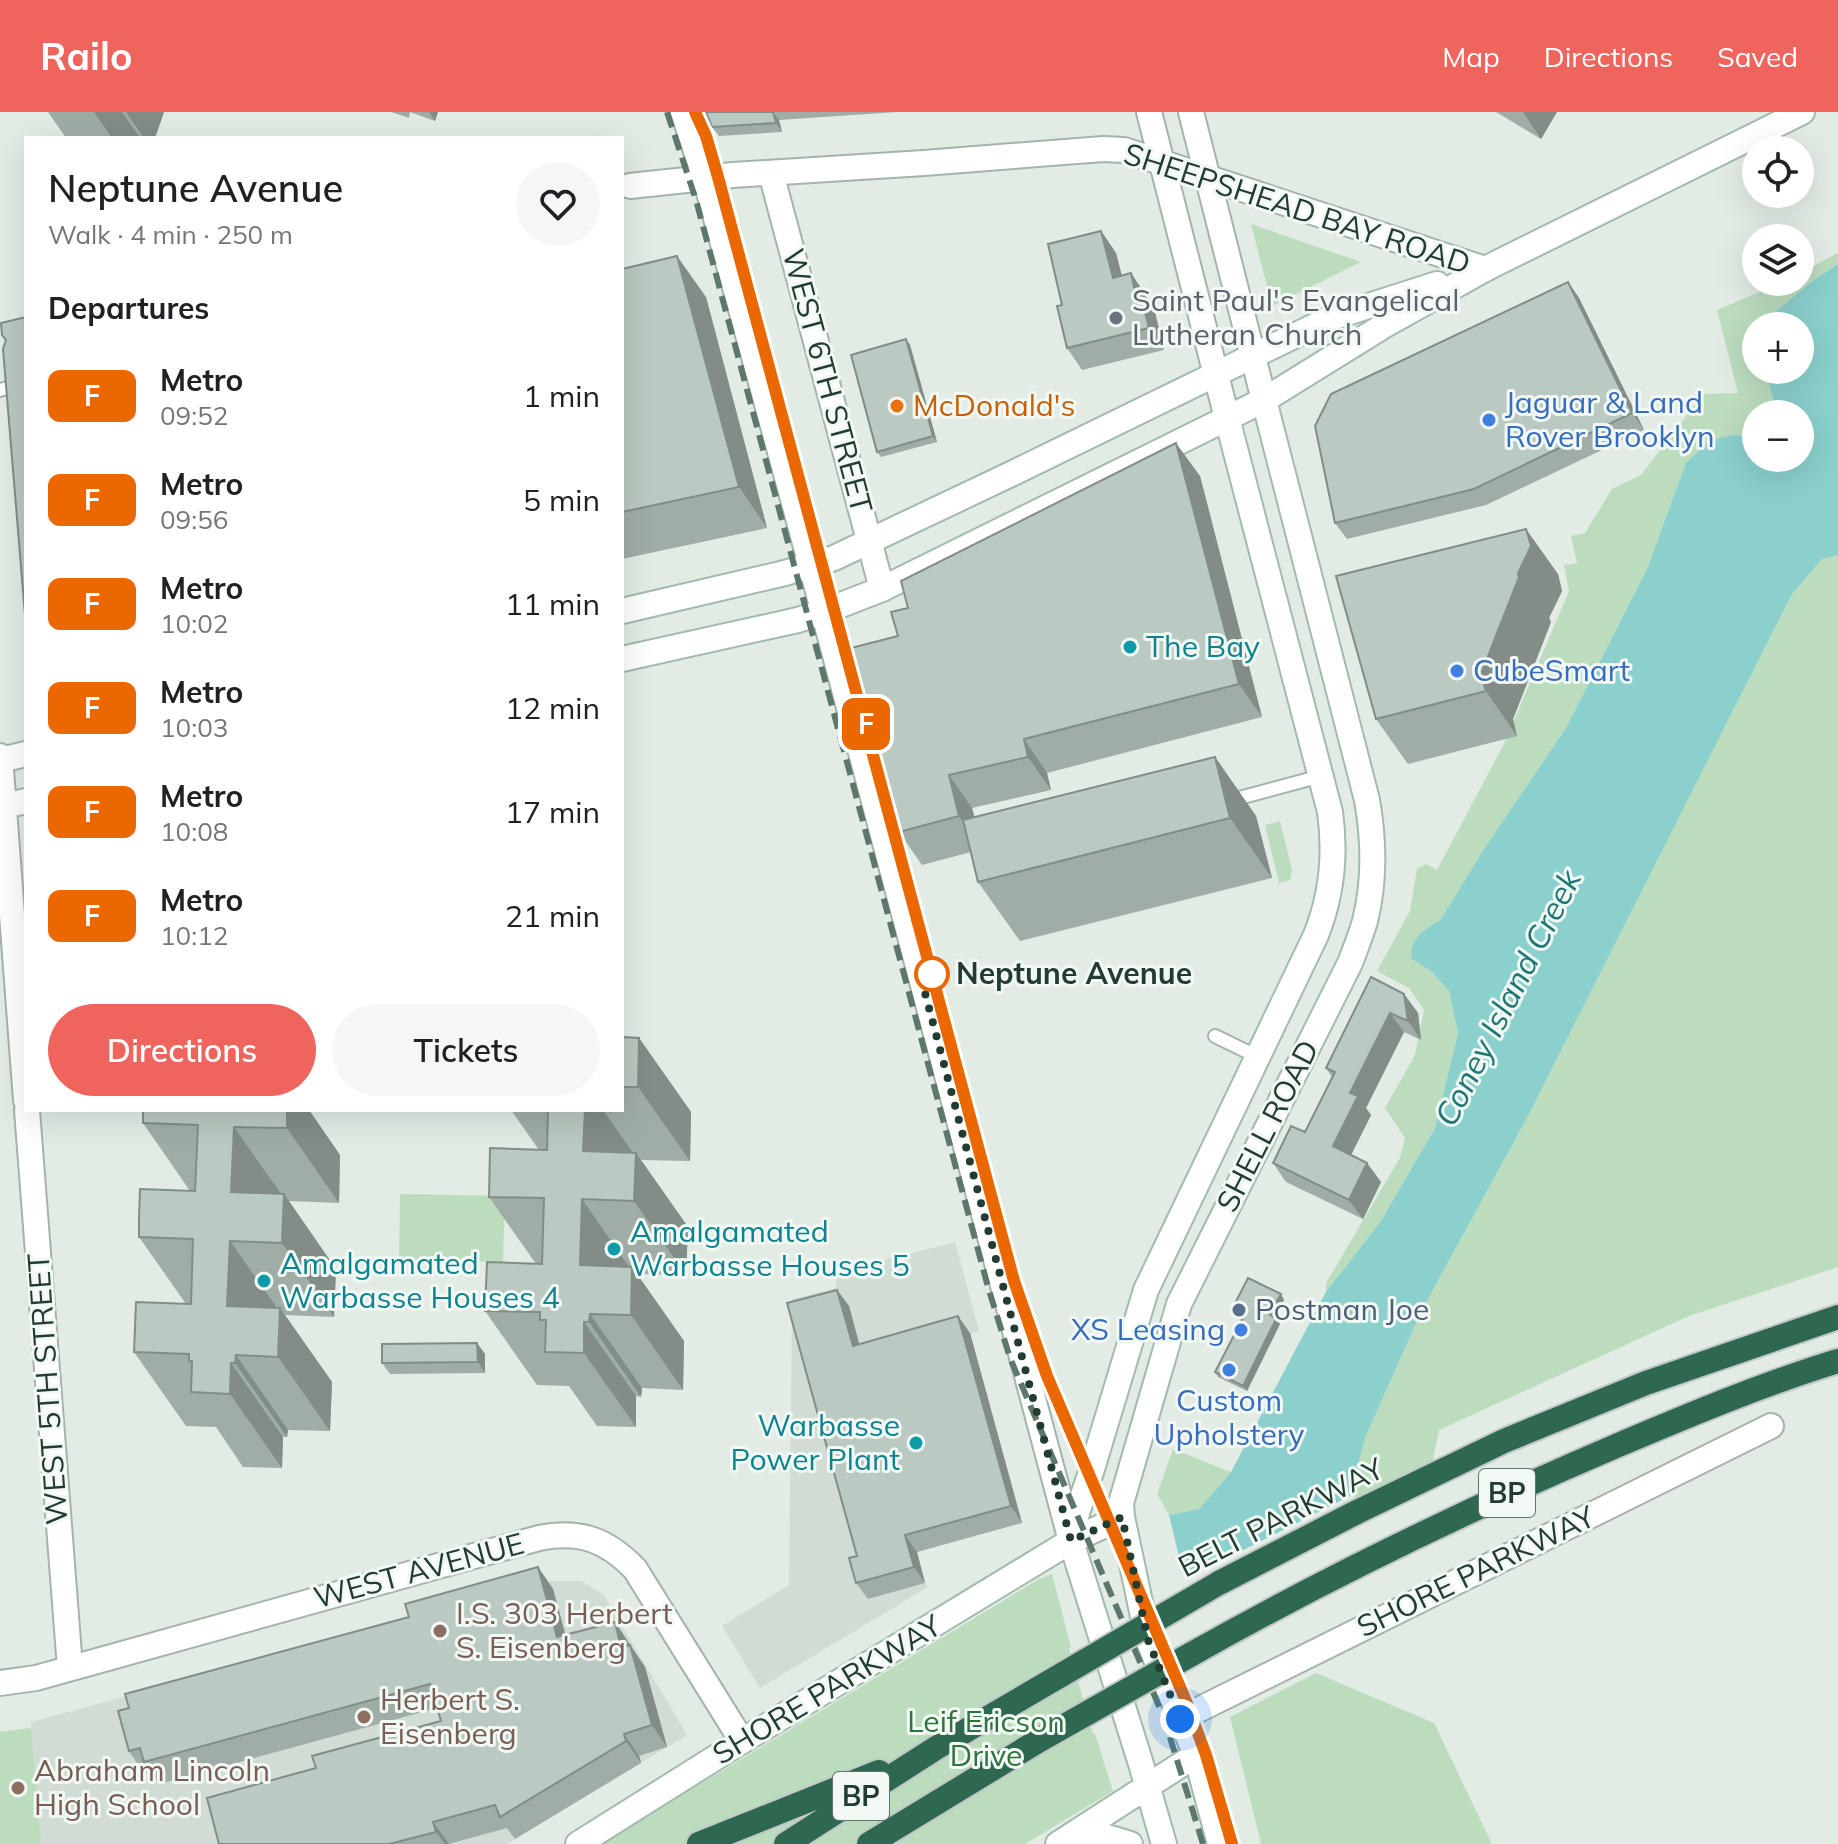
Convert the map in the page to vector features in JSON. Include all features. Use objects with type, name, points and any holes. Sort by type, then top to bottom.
[{"type":"highway","name":"BELT PARKWAY","points":[[786,1844],[936,1748],[1219,1583],[1357,1512],[1504,1441],[1646,1383],[1838,1317]]},
{"type":"highway","name":"BP","points":[[869,1844],[1038,1741],[1239,1627],[1382,1554],[1528,1483],[1669,1424],[1838,1361]]},
{"type":"highway","points":[[699,1844],[936,1748]]},
{"type":"main road","points":[[683,112],[705,178],[811,565],[1071,1541],[1164,1844]]},
{"type":"main road","name":"SHELL ROAD","points":[[1071,1541],[1146,1290],[1316,935],[1329,896],[1333,860],[1330,812],[1149,112]]},
{"type":"main road","name":"SHELL ROAD","points":[[1191,112],[1367,800],[1372,838],[1371,887],[1365,922],[1350,963],[1179,1304],[1121,1503],[1148,1640],[1196,1755],[1220,1844]]},
{"type":"main road","points":[[624,659],[798,620],[882,589],[1264,400],[1385,325],[1485,269],[1802,112]]},
{"type":"main road","name":"SHEEPSHEAD BAY ROAD","points":[[630,186],[771,173],[1124,150],[1485,269]]},
{"type":"main road","name":"WEST 6TH STREET","points":[[771,173],[882,589]]},
{"type":"main road","points":[[624,611],[785,573],[834,558],[1331,318],[1485,269]]},
{"type":"main road","points":[[24,754],[0,759],[10,805],[24,1063]]},
{"type":"main road","name":"WEST 5TH STREET","points":[[27,1112],[70,1668]]},
{"type":"main road","name":"SHORE PARKWAY","points":[[1180,1719],[1771,1426]]},
{"type":"main road","name":"SHORE PARKWAY","points":[[578,1844],[1071,1541],[1122,1517]]},
{"type":"main road","name":"WEST AVENUE","points":[[0,1683],[36,1678],[557,1534],[582,1536],[603,1543],[635,1569],[742,1741]]},
{"type":"main road","points":[[1058,1844],[1196,1755]]},
{"type":"main road","points":[[1067,1844],[1107,1837],[1130,1844]]},
{"type":"lane","points":[[0,390],[24,384]]},
{"type":"lane","points":[[1216,804],[1321,776]]},
{"type":"lane","points":[[1215,1036],[1258,1057]]},
{"type":"shaded area","points":[[955,1242],[979,1331],[970,1334],[1022,1523],[917,1552],[928,1587],[760,1688],[722,1626],[789,1585],[792,1299],[836,1288],[836,1272]]},
{"type":"shaded area","name":"Herbert S. Eisenberg","points":[[551,1581],[582,1581],[604,1595],[687,1735],[507,1844],[0,1844],[0,1732],[31,1728],[31,1722]]},
{"type":"green space","points":[[1251,224],[1361,262],[1272,306]]},
{"type":"green space","points":[[1838,253],[1838,264],[1814,280],[1814,266]]},
{"type":"green space","points":[[1750,296],[1795,296],[1776,312],[1742,312],[1742,384],[1770,384],[1775,400],[1742,400],[1742,436],[1732,435],[1686,463],[1647,569],[1566,728],[1441,919],[1419,934],[1411,958],[1432,972],[1449,991],[1458,1033],[1435,1128],[1381,1221],[1326,1292],[1326,1283],[1400,1158],[1405,1138],[1385,1108],[1415,1055],[1424,1010],[1409,988],[1377,971],[1410,911],[1417,869],[1426,864],[1437,870],[1504,744],[1569,591],[1564,565],[1577,563],[1571,536],[1585,533],[1612,489],[1641,475],[1703,394],[1738,393],[1717,310]]},
{"type":"green space","points":[[1838,555],[1838,1267],[1689,1316],[1439,1430],[1432,1464],[1348,1504],[1365,1438],[1423,1308],[1527,1118],[1792,594],[1822,559]]},
{"type":"green space","points":[[1280,821],[1292,870],[1290,880],[1279,883],[1265,825]]},
{"type":"green space","points":[[400,1194],[505,1196],[503,1262],[399,1260]]},
{"type":"green space","points":[[1173,1449],[1231,1472],[1199,1509],[1169,1515],[1157,1494]]},
{"type":"green space","name":"Leif Ericson Drive","points":[[1052,1574],[1069,1649],[1113,1791],[1025,1844],[601,1844],[1039,1579]]},
{"type":"green space","points":[[1316,1673],[1434,1723],[1492,1844],[1261,1844],[1230,1717]]},
{"type":"green space","name":"Abraham Lincoln High School","points":[[31,1728],[41,1844],[0,1844],[0,1732]]},
{"type":"water","name":"Coney Island Creek","points":[[1838,264],[1838,555],[1822,559],[1792,594],[1527,1118],[1423,1308],[1365,1438],[1348,1504],[1226,1569],[1222,1556],[1184,1577],[1169,1515],[1199,1509],[1231,1472],[1326,1292],[1381,1221],[1435,1128],[1458,1033],[1449,991],[1432,972],[1411,958],[1412,947],[1419,934],[1441,919],[1566,728],[1647,569],[1686,463],[1709,441],[1742,436],[1742,472],[1814,472],[1814,400],[1774,400],[1769,384],[1814,384],[1814,312],[1775,312],[1795,296],[1814,296],[1814,280]]},
{"type":"pier","points":[[1356,1493],[1352,1506],[1223,1571],[1220,1562],[1184,1581],[1204,1570]]},
{"type":"building","points":[[706,112],[773,112],[776,123],[712,127]]},
{"type":"building","name":"Saint Paul's Evangelical Lutheran Church","points":[[1101,231],[1113,278],[1131,273],[1134,287],[1138,286],[1149,328],[1067,348],[1057,306],[1062,305],[1048,244]]},
{"type":"building","points":[[677,256],[739,487],[624,512],[624,269]]},
{"type":"building","name":"Jaguar & Land Rover Brooklyn","points":[[1568,282],[1632,413],[1474,489],[1335,523],[1315,426],[1331,394]]},
{"type":"building","points":[[24,317],[24,603],[3,349],[6,340],[2,335],[1,323]]},
{"type":"building","name":"McDonald's","points":[[906,339],[933,436],[877,452],[851,355]]},
{"type":"building","points":[[1176,443],[1239,684],[1024,739],[1028,757],[949,775],[959,816],[899,832],[851,648],[898,636],[891,612],[908,608],[901,581]]},
{"type":"building","points":[[1526,529],[1531,546],[1481,674],[1486,691],[1376,719],[1336,576]]},
{"type":"building","points":[[1215,757],[1230,818],[978,882],[963,820]]},
{"type":"building","points":[[1371,977],[1404,994],[1408,1021],[1390,1013],[1350,1093],[1358,1096],[1333,1146],[1367,1163],[1349,1200],[1273,1163],[1291,1126],[1305,1132],[1335,1072],[1326,1068]]},
{"type":"building","points":[[624,1037],[639,1038],[638,1087],[624,1087]]},
{"type":"building","points":[[143,1112],[287,1112],[287,1128],[234,1127],[231,1192],[284,1194],[282,1243],[230,1241],[227,1306],[280,1308],[278,1357],[236,1355],[235,1363],[231,1363],[230,1394],[191,1392],[192,1361],[189,1361],[189,1354],[134,1352],[136,1302],[191,1304],[193,1239],[139,1237],[140,1189],[195,1191],[198,1125],[143,1123]]},
{"type":"building","points":[[548,1112],[585,1112],[583,1151],[636,1153],[634,1201],[582,1199],[580,1265],[632,1267],[631,1315],[590,1314],[589,1322],[584,1322],[584,1353],[545,1352],[546,1320],[540,1320],[540,1312],[485,1311],[487,1262],[542,1264],[544,1198],[489,1197],[490,1148],[547,1150]]},
{"type":"building","points":[[1248,1278],[1281,1294],[1269,1314],[1276,1319],[1243,1386],[1215,1372],[1243,1318],[1231,1311]]},
{"type":"building","name":"Warbasse Power Plant","points":[[837,1290],[853,1346],[958,1316],[1011,1506],[905,1535],[914,1567],[856,1583],[849,1558],[857,1556],[787,1303]]},
{"type":"building","points":[[477,1343],[478,1362],[382,1363],[382,1344]]},
{"type":"building","name":"Herbert S. Eisenberg","points":[[538,1567],[557,1637],[615,1622],[621,1648],[630,1645],[652,1725],[624,1734],[626,1741],[500,1817],[495,1805],[433,1822],[436,1832],[389,1844],[219,1844],[207,1798],[316,1768],[312,1756],[441,1721],[430,1684],[144,1762],[140,1748],[129,1751],[118,1711],[129,1708],[125,1694],[409,1617],[405,1604]]},
{"type":"railway","points":[[667,112],[696,200],[988,1287],[1010,1358],[1164,1718],[1203,1844]]},
{"type":"railway","points":[[695,112],[718,177],[1014,1281],[1047,1376],[1186,1701],[1206,1755],[1232,1844]]},
{"type":"metro line","name":"F","points":[[695,112],[718,177],[1014,1281],[1047,1376],[1186,1701],[1206,1755],[1232,1844]]},
{"type":"place","name":"Saint Paul's Evangelical Lutheran Church","points":[[1116,318]]},
{"type":"place","name":"McDonald's","points":[[897,406]]},
{"type":"place","name":"Jaguar & Land Rover Brooklyn","points":[[1489,420]]},
{"type":"place","name":"The Bay","points":[[1130,647]]},
{"type":"place","name":"CubeSmart","points":[[1457,671]]},
{"type":"place","name":"Neptune Avenue","points":[[932,974]]},
{"type":"place","name":"Amalgamated Warbasse Houses 5","points":[[614,1249]]},
{"type":"place","name":"Amalgamated Warbasse Houses 4","points":[[264,1281]]},
{"type":"place","name":"Postman Joe","points":[[1239,1310]]},
{"type":"place","name":"XS Leasing","points":[[1241,1330]]},
{"type":"place","name":"Custom Upholstery","points":[[1229,1370]]},
{"type":"place","name":"Warbasse Power Plant","points":[[916,1443]]},
{"type":"place","name":"I.S. 303 Herbert S. Eisenberg","points":[[440,1631]]},
{"type":"place","name":"Herbert S. Eisenberg","points":[[364,1717]]},
{"type":"place","name":"Abraham Lincoln High School","points":[[18,1788]]},
{"type":"route","points":[[932,974],[921,978],[1071,1541],[1122,1517],[1148,1640],[1180,1719]]}]
